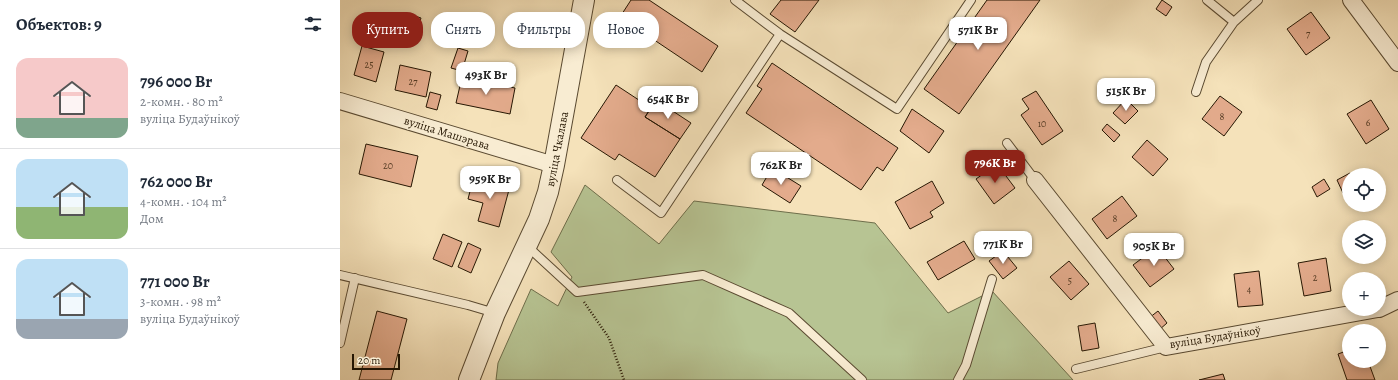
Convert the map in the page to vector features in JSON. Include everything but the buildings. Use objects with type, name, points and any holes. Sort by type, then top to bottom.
[{"type":"street","name":"вуліца Чкалава","points":[[469,380],[495,313],[540,219],[554,165],[584,0]]},
{"type":"street","points":[[1351,0],[1398,62]]},
{"type":"street","name":"вуліца Машэрава","points":[[340,100],[554,165]]},
{"type":"street","name":"вуліца Будаўнікоў","points":[[1035,180],[1166,347],[1342,315]]},
{"type":"street","name":"вуліца Будаўнікоў","points":[[1386,305],[1398,300]]},
{"type":"lane","points":[[735,0],[780,34],[897,109],[971,0]]},
{"type":"lane","points":[[1207,0],[1234,22]]},
{"type":"lane","points":[[1196,92],[1206,62],[1234,22],[1258,0]]},
{"type":"lane","points":[[617,180],[661,213],[780,34]]},
{"type":"lane","points":[[1007,142],[1035,180]]},
{"type":"lane","points":[[527,246],[576,292],[703,275],[790,313],[862,380]]},
{"type":"lane","points":[[340,275],[468,305],[495,313]]},
{"type":"lane","points":[[340,342],[355,278]]},
{"type":"lane","points":[[958,380],[966,365],[992,279]]},
{"type":"lane","points":[[1076,369],[1166,347]]},
{"type":"path","points":[[576,292],[609,338],[624,380]]},
{"type":"green space","points":[[585,185],[659,244],[694,201],[875,223],[948,313],[992,291],[1073,380],[496,380],[498,363],[531,289],[558,306],[572,277],[551,252]]}]
